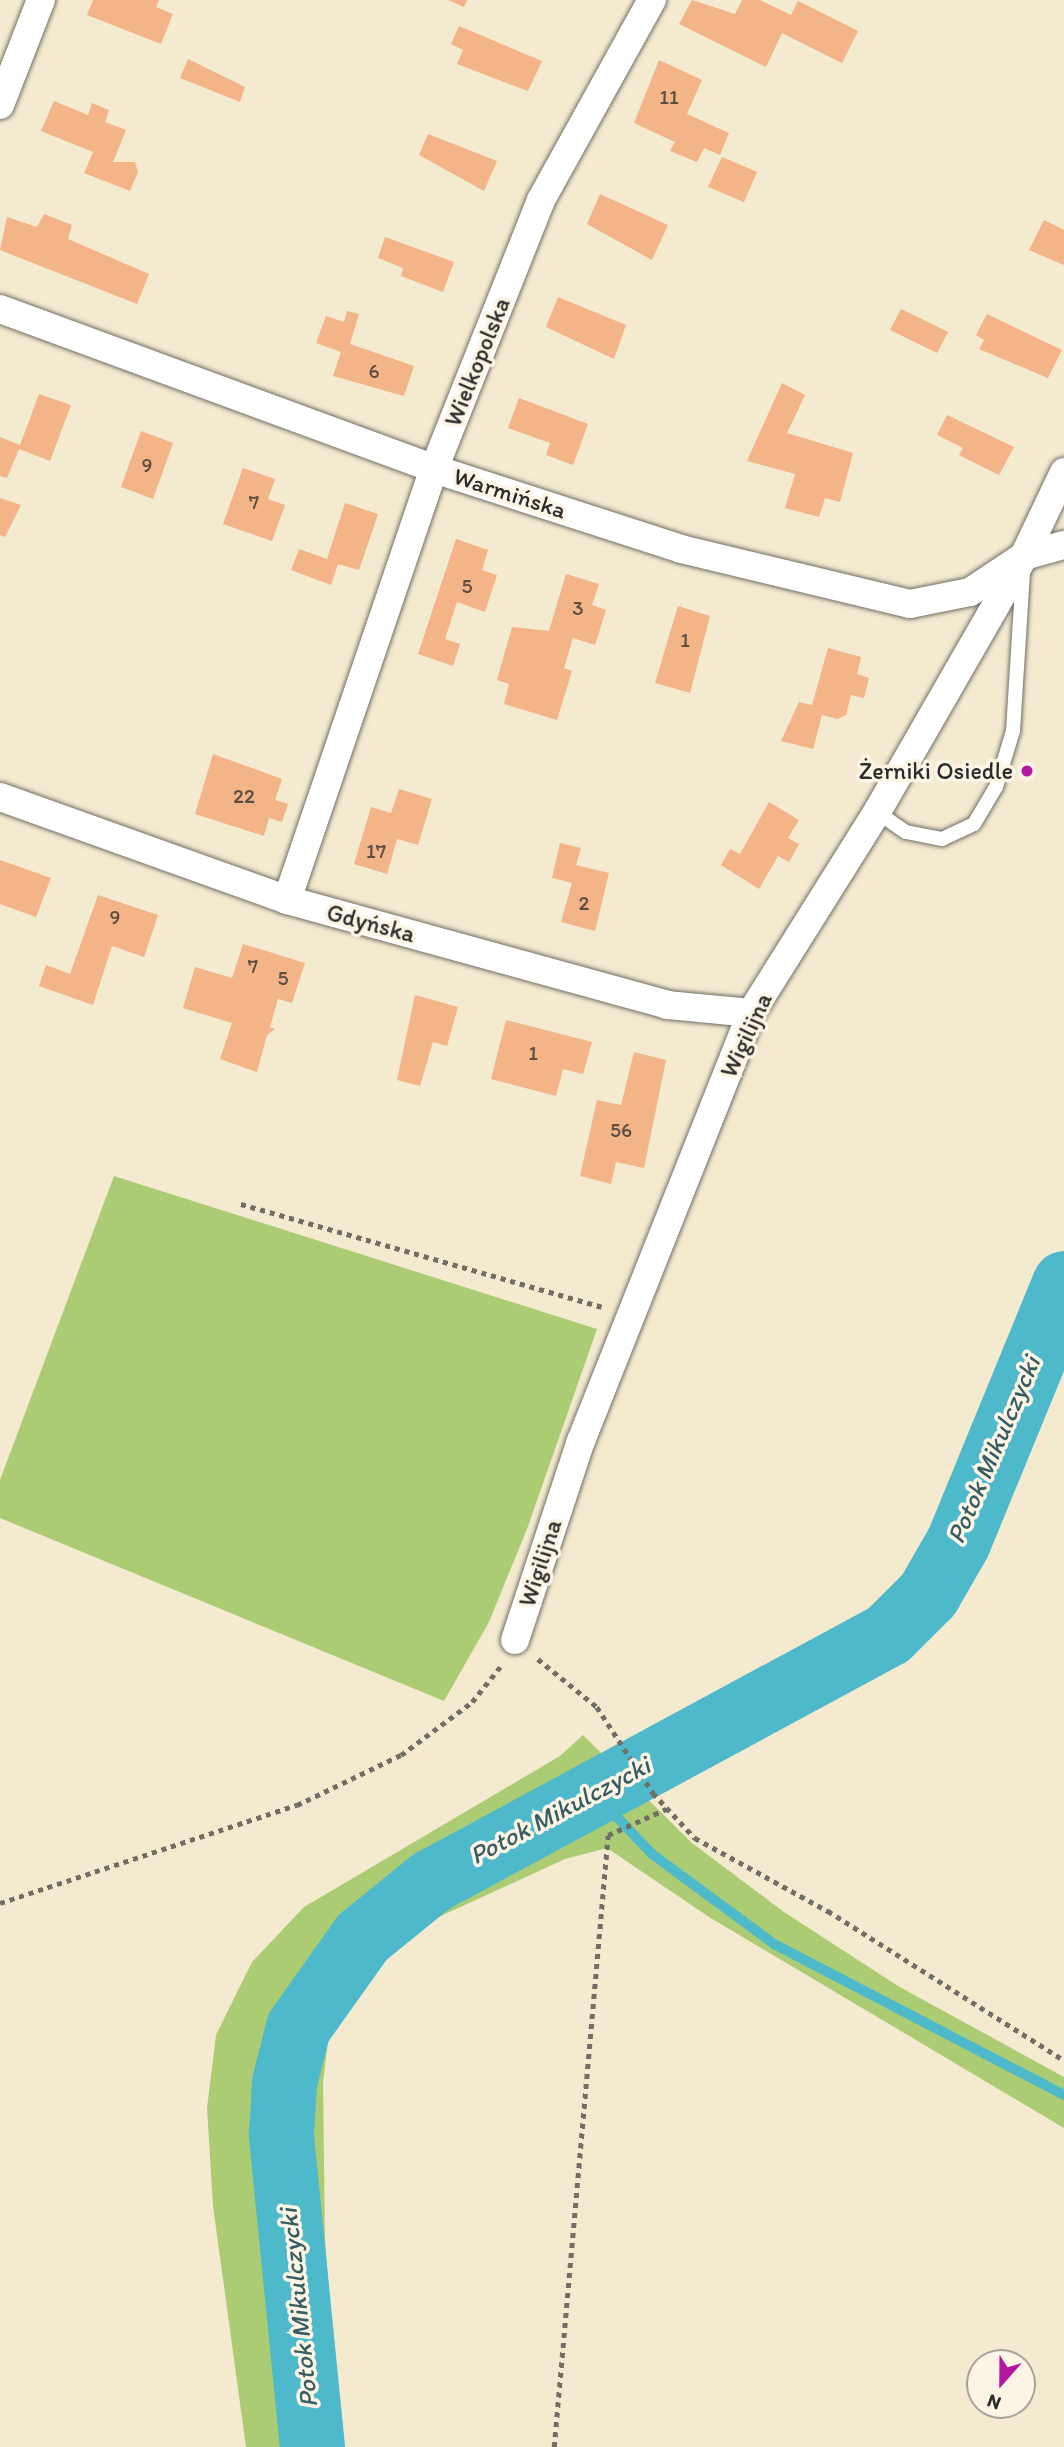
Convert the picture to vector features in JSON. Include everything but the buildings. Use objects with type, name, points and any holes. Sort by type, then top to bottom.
[{"type":"street","points":[[0,105],[41,0]]},
{"type":"street","name":"Wielkopolska","points":[[287,900],[434,469],[541,200],[652,0]]},
{"type":"street","name":"Warmińska","points":[[0,309],[434,469],[681,549],[910,604],[970,592],[1024,556]]},
{"type":"street","name":"Wigilijna","points":[[515,1640],[630,1315],[751,1013],[877,812],[1024,556],[1064,472]]},
{"type":"street","points":[[1024,556],[1064,545]]},
{"type":"street","name":"Gdyńska","points":[[0,797],[287,900],[667,1005],[751,1013]]},
{"type":"lane","points":[[877,812],[906,832],[942,839],[974,824],[996,787],[1013,731],[1024,556]]},
{"type":"path","points":[[241,1204],[630,1315]]},
{"type":"path","points":[[0,1903],[297,1805],[401,1755],[472,1702],[515,1640],[597,1707],[627,1746],[653,1793],[695,1838],[828,1911],[1064,2060]]},
{"type":"path","points":[[554,2447],[612,1833],[666,1809]]},
{"type":"green space","points":[[114,1176],[597,1329],[527,1529],[489,1622],[444,1701],[0,1518],[0,1480]]},
{"type":"green space","points":[[583,1735],[692,1843],[784,1912],[898,1986],[1064,2077],[1064,2128],[709,1917],[607,1848],[565,1859],[419,1926],[333,1999],[323,2083],[325,2240],[341,2447],[246,2447],[213,2206],[207,2108],[216,2035],[252,1962],[304,1907],[560,1756]]},
{"type":"waterway","name":"Potok Mikulczycki","points":[[312,2447],[281,2134],[284,2082],[298,2027],[362,1937],[431,1881],[888,1634],[928,1594],[958,1542],[1064,1283]]},
{"type":"waterway","points":[[594,1793],[652,1854],[774,1944],[1064,2095]]},
{"type":"place","name":"Żerniki Osiedle","points":[[1027,771]]}]
